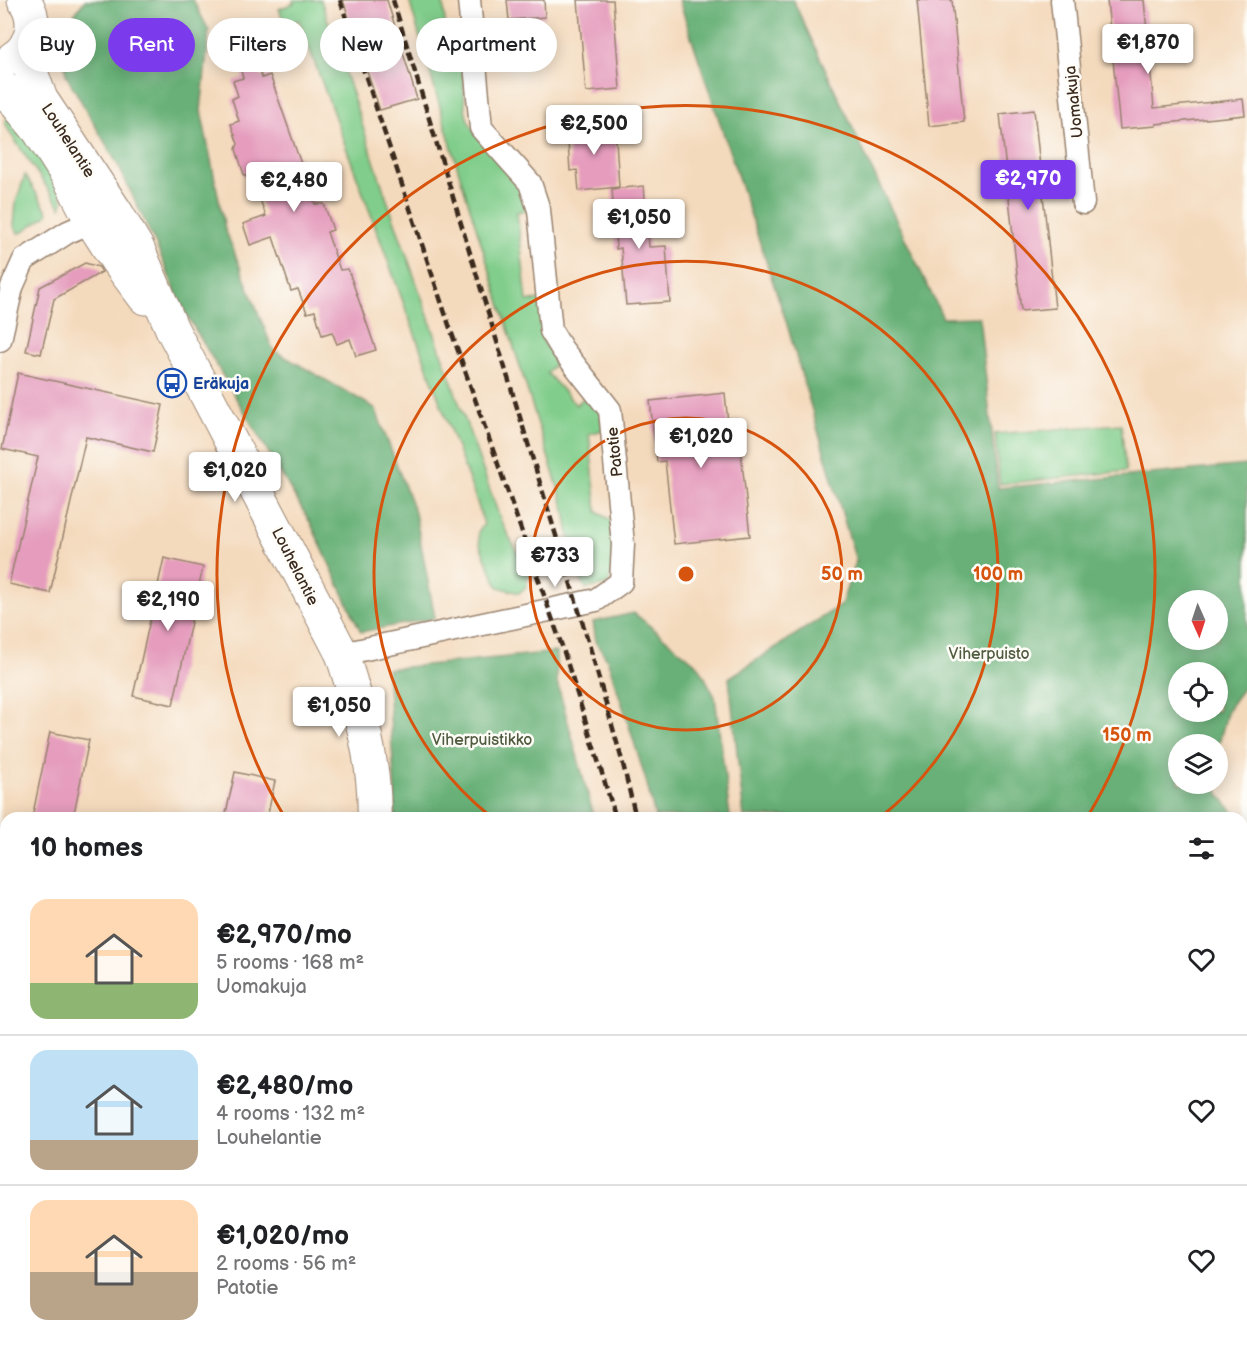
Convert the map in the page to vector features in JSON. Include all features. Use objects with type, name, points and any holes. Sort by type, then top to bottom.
[{"type":"main road","name":"Louhelantie","points":[[30,14],[27,61],[41,99],[104,217]]},
{"type":"main road","points":[[0,63],[17,56],[30,14]]},
{"type":"main road","name":"Louhelantie","points":[[0,84],[39,131],[69,178],[104,217],[138,249],[172,329],[342,654],[359,708],[370,764],[374,812]]},
{"type":"street","name":"Patotie","points":[[342,654],[596,600],[621,582],[623,544],[610,410],[551,332],[539,210],[530,183],[481,128],[469,0]]},
{"type":"street","name":"Uomakuja","points":[[1062,0],[1083,203]]},
{"type":"street","points":[[0,340],[12,286],[24,260],[68,232],[104,217]]},
{"type":"green space","points":[[85,0],[193,0],[207,27],[201,111],[225,229],[273,350],[375,408],[415,513],[435,618],[361,632],[310,522],[183,309],[119,167],[66,75],[66,72],[96,72],[96,18],[72,18]]},
{"type":"green space","points":[[293,0],[321,0],[327,18],[320,18],[320,72],[345,72],[386,197],[501,521],[529,575],[526,587],[519,593],[498,587],[480,545],[478,532],[484,524],[477,502],[308,44],[308,18],[283,18],[279,9],[294,3]]},
{"type":"green space","points":[[409,0],[443,0],[445,18],[416,18],[416,24]]},
{"type":"green space","name":"Viherpuisto","points":[[679,0],[793,0],[943,318],[979,317],[998,488],[1247,465],[1247,683],[1228,709],[1228,662],[1168,662],[1168,722],[1225,722],[1221,734],[1168,734],[1168,794],[1219,794],[1233,812],[743,812],[729,678],[841,605],[856,561],[786,321]]},
{"type":"green space","points":[[430,72],[463,72],[464,101],[468,120],[483,143],[510,174],[525,196],[529,209],[517,212],[527,301],[541,300],[544,343],[556,362],[547,373],[576,405],[587,395],[599,408],[603,430],[589,434],[597,512],[611,520],[616,560],[608,584],[586,589],[574,567],[565,510],[461,179]]},
{"type":"green space","points":[[8,116],[51,162],[63,202],[61,208],[10,133],[5,123]]},
{"type":"green space","points":[[25,175],[48,212],[19,234],[14,226],[16,202]]},
{"type":"green space","points":[[1121,424],[1126,471],[1000,484],[995,434]]},
{"type":"green space","points":[[634,613],[699,666],[715,697],[729,812],[654,812],[607,659],[596,642],[593,622]]},
{"type":"green space","name":"Viherpuistikko","points":[[556,652],[557,682],[593,812],[395,812],[387,669]]},
{"type":"building","points":[[343,0],[387,0],[392,18],[349,18]]},
{"type":"building","points":[[507,0],[544,0],[545,17],[509,18]]},
{"type":"building","points":[[578,0],[613,0],[620,89],[586,92]]},
{"type":"building","points":[[917,0],[952,0],[964,122],[929,126]]},
{"type":"building","points":[[1107,0],[1144,0],[1154,108],[1243,99],[1245,115],[1120,129]]},
{"type":"building","points":[[404,56],[417,99],[380,110],[367,72],[404,72]]},
{"type":"building","points":[[241,72],[260,72],[262,78],[270,75],[315,204],[324,204],[333,230],[327,232],[340,270],[348,269],[376,350],[356,356],[350,339],[337,344],[332,332],[322,335],[315,311],[307,313],[298,289],[291,291],[273,237],[250,245],[243,224],[266,216],[253,180],[244,175],[236,149],[238,144],[231,124],[239,121],[232,99],[238,96],[233,81],[243,78]]},
{"type":"building","points":[[1034,110],[1055,308],[1021,311],[1000,114]]},
{"type":"building","points":[[615,124],[619,187],[579,191],[577,170],[570,171],[567,128]]},
{"type":"building","points":[[644,186],[649,247],[666,246],[670,302],[626,305],[621,248],[616,249],[612,189]]},
{"type":"building","points":[[85,263],[99,267],[102,272],[54,299],[41,354],[26,351],[40,287]]},
{"type":"building","points":[[18,373],[163,405],[153,452],[86,437],[50,593],[9,584],[38,457],[2,449]]},
{"type":"building","points":[[725,393],[731,453],[741,452],[750,536],[674,544],[665,461],[657,462],[650,401]]},
{"type":"building","points":[[164,558],[203,567],[173,705],[133,696]]},
{"type":"building","points":[[50,732],[89,740],[74,812],[33,812]]},
{"type":"building","points":[[235,772],[275,781],[268,812],[226,812]]},
{"type":"railway","points":[[340,0],[450,328],[563,649],[614,812]]},
{"type":"railway","points":[[393,0],[589,644],[635,812]]},
{"type":"place","name":"Eräkuja","points":[[172,383]]}]
